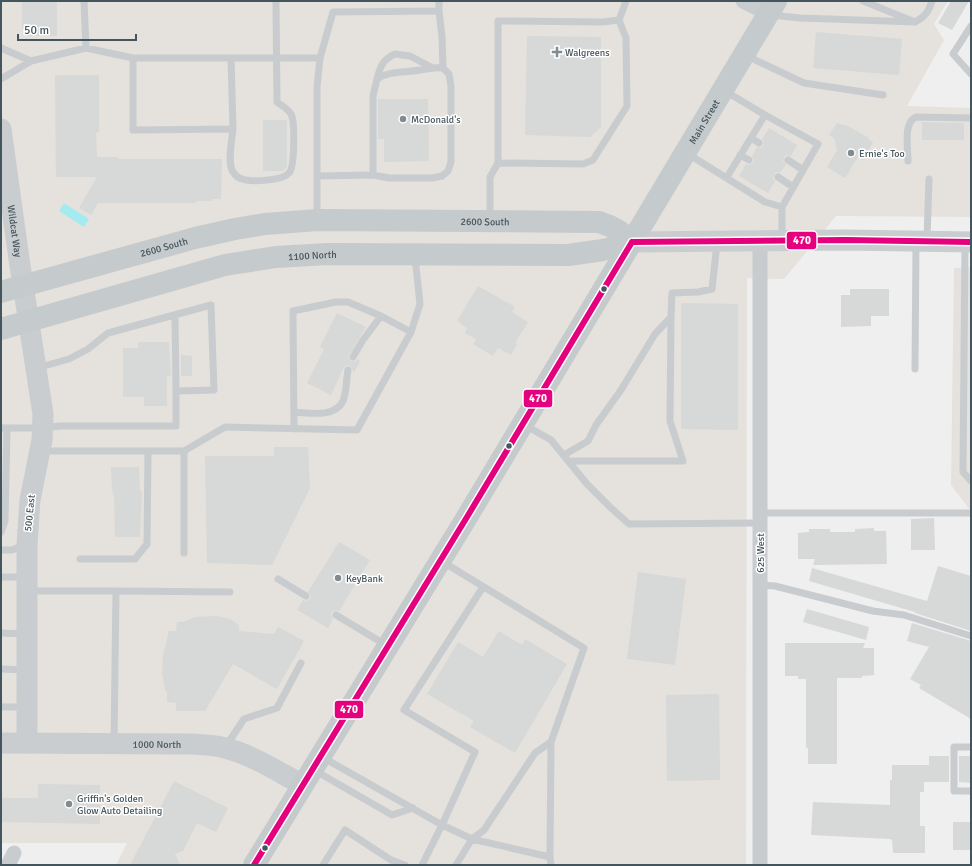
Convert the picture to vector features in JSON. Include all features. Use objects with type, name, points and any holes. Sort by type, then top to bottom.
[{"type":"main road","name":"Main Street","points":[[254,865],[523,424],[773,8]]},
{"type":"main road","name":"2600 South","points":[[1,292],[195,238],[265,224],[318,220],[598,222],[619,230],[632,242]]},
{"type":"main road","name":"1100 North","points":[[1,329],[225,265],[250,260],[302,255],[574,254],[603,250],[632,242]]},
{"type":"street","points":[[743,1],[773,8]]},
{"type":"street","name":"Wildcat Way","points":[[1,129],[23,286]]},
{"type":"street","points":[[632,242],[760,240],[968,242]]},
{"type":"street","name":"625 West","points":[[760,240],[760,865]]},
{"type":"street","name":"500 East","points":[[23,286],[43,414],[41,451],[30,500],[26,545],[27,743]]},
{"type":"street","name":"1000 North","points":[[1,743],[192,744],[225,748],[255,760],[312,770]]},
{"type":"lane","points":[[84,1],[86,48]]},
{"type":"lane","points":[[231,58],[231,166],[237,176],[242,179],[277,180],[289,174],[292,169],[293,120],[291,113],[277,102],[276,1]]},
{"type":"lane","points":[[439,1],[443,68]]},
{"type":"lane","points":[[498,163],[583,164],[593,160],[627,106],[626,38],[619,20],[626,1]]},
{"type":"lane","points":[[863,1],[915,22]]},
{"type":"lane","points":[[773,8],[800,18],[915,22],[922,19],[928,13],[932,1]]},
{"type":"lane","points":[[318,220],[317,86],[320,58],[333,12],[439,11]]},
{"type":"lane","points":[[490,222],[490,177],[498,163],[498,21],[603,22],[619,20]]},
{"type":"lane","points":[[971,26],[953,54],[971,74]]},
{"type":"lane","points":[[1,48],[31,60]]},
{"type":"lane","points":[[1,78],[31,60],[86,48],[133,58],[320,58]]},
{"type":"lane","points":[[373,175],[373,96],[380,67],[384,61],[396,54],[410,56],[431,67]]},
{"type":"lane","points":[[744,55],[804,83],[883,95]]},
{"type":"lane","points":[[133,58],[133,130],[232,129]]},
{"type":"lane","points":[[317,176],[373,175],[389,178],[433,178],[442,176],[448,171],[451,162],[451,86],[449,74],[443,68],[431,67],[421,70],[390,73],[376,79]]},
{"type":"lane","points":[[724,90],[765,115],[818,144],[782,207],[782,240]]},
{"type":"lane","points":[[727,177],[765,115]]},
{"type":"lane","points":[[908,161],[908,125],[912,119],[916,117],[971,118]]},
{"type":"lane","points":[[751,138],[759,143]]},
{"type":"lane","points":[[686,152],[765,202],[782,207]]},
{"type":"lane","points":[[740,155],[749,160]]},
{"type":"lane","points":[[788,160],[803,170]]},
{"type":"lane","points":[[778,177],[793,187]]},
{"type":"lane","points":[[915,369],[921,241],[929,179]]},
{"type":"lane","points":[[569,461],[683,461],[670,421],[672,293],[698,292],[712,289],[717,241]]},
{"type":"lane","points":[[968,242],[963,472],[971,481]]},
{"type":"lane","points":[[41,451],[184,451],[225,427],[357,430],[411,332],[420,304],[415,254]]},
{"type":"lane","points":[[294,429],[293,311],[336,302],[348,302],[411,332]]},
{"type":"lane","points":[[36,368],[69,359],[88,349],[108,334],[211,305],[214,390],[176,391]]},
{"type":"lane","points":[[1,532],[5,521],[4,428],[43,428],[60,426],[176,426],[175,315]]},
{"type":"lane","points":[[353,357],[380,316]]},
{"type":"lane","points":[[564,455],[588,441],[596,425],[621,390],[655,334],[671,317]]},
{"type":"lane","points":[[294,412],[319,413],[336,409],[342,401],[345,393],[348,370]]},
{"type":"lane","points":[[523,424],[551,440],[592,489],[629,524],[760,518],[971,513]]},
{"type":"lane","points":[[80,559],[135,559],[147,544],[148,451]]},
{"type":"lane","points":[[184,451],[184,553]]},
{"type":"lane","points":[[1,550],[12,550],[26,545]]},
{"type":"lane","points":[[440,560],[584,648],[552,742],[551,865]]},
{"type":"lane","points":[[1,577],[26,584],[116,591],[230,592]]},
{"type":"lane","points":[[278,579],[306,596]]},
{"type":"lane","points":[[760,585],[775,586],[873,611],[904,615],[971,636]]},
{"type":"lane","points":[[422,865],[475,752],[404,710],[483,587]]},
{"type":"lane","points":[[114,744],[116,591]]},
{"type":"lane","points":[[336,615],[388,646]]},
{"type":"lane","points":[[1,633],[26,634]]},
{"type":"lane","points":[[225,748],[244,719],[277,708],[301,663]]},
{"type":"lane","points":[[1,669],[27,670]]},
{"type":"lane","points":[[1,707],[27,707]]},
{"type":"lane","points":[[456,865],[472,839],[484,830],[535,753],[552,742]]},
{"type":"lane","points":[[971,747],[954,747],[954,791],[971,791]]},
{"type":"lane","points":[[312,770],[413,808],[442,825],[472,839],[550,857]]},
{"type":"lane","points":[[312,770],[392,815],[413,808]]},
{"type":"lane","points":[[323,865],[345,830],[390,862],[405,865]]},
{"type":"shaded area","points":[[1,1],[948,1],[934,24],[944,40],[907,106],[971,108],[971,217],[836,216],[784,279],[747,278],[746,865],[116,865],[127,843],[1,843]]},
{"type":"shaded area","points":[[971,267],[971,511],[951,485],[954,268]]},
{"type":"water","points":[[64,203],[89,219],[84,227],[59,211]]},
{"type":"building","points":[[22,1],[57,1],[57,36],[27,36],[27,29],[22,29]]},
{"type":"building","points":[[951,1],[969,1],[952,30],[938,23]]},
{"type":"building","points":[[816,32],[902,39],[899,75],[813,68]]},
{"type":"building","name":"Walgreens","points":[[527,36],[601,37],[601,127],[590,137],[525,135]]},
{"type":"building","points":[[55,75],[99,75],[99,132],[96,133],[97,157],[118,157],[118,159],[222,159],[221,199],[196,201],[196,203],[98,203],[91,215],[79,208],[97,177],[56,177]]},
{"type":"building","name":"McDonald's","points":[[378,99],[428,99],[429,161],[384,162],[384,139],[378,139]]},
{"type":"building","points":[[263,120],[287,120],[287,166],[283,171],[263,171]]},
{"type":"building","points":[[922,122],[964,123],[964,140],[922,140]]},
{"type":"building","name":"Ernie's Too","points":[[837,123],[848,126],[869,138],[868,139],[873,142],[863,160],[858,157],[845,178],[827,167],[837,150],[834,138],[829,135]]},
{"type":"building","points":[[769,128],[797,145],[791,156],[786,155],[784,158],[783,162],[786,164],[780,173],[776,172],[774,175],[773,179],[775,181],[768,193],[739,176],[746,164],[749,165],[753,163],[754,160],[752,156],[757,147],[761,148],[763,145],[764,141],[762,139]]},
{"type":"building","points":[[478,286],[515,307],[512,312],[528,322],[515,343],[517,344],[511,355],[498,348],[493,356],[473,344],[476,339],[465,333],[467,328],[457,321]]},
{"type":"building","points":[[850,289],[889,289],[889,316],[871,316],[871,326],[841,327],[841,295],[850,295]]},
{"type":"building","points":[[681,303],[738,304],[738,430],[681,429]]},
{"type":"building","points":[[337,313],[366,327],[348,357],[351,361],[355,362],[358,359],[360,361],[354,373],[351,366],[348,365],[344,367],[331,395],[307,383],[324,349],[320,347]]},
{"type":"building","points":[[138,342],[169,342],[171,376],[167,376],[167,406],[144,406],[144,397],[123,397],[123,348],[138,348]]},
{"type":"building","points":[[181,355],[192,356],[192,376],[181,376]]},
{"type":"building","points":[[274,447],[308,447],[310,488],[272,565],[207,563],[205,456],[274,456]]},
{"type":"building","points":[[111,467],[139,467],[140,491],[142,491],[140,537],[115,537],[114,495]]},
{"type":"building","points":[[934,518],[935,550],[911,550],[911,519]]},
{"type":"building","points":[[874,528],[874,531],[886,531],[887,564],[813,565],[815,559],[798,559],[798,533],[809,532],[809,529],[830,529],[830,532],[855,532],[855,529]]},
{"type":"building","name":"KeyBank","points":[[339,542],[370,560],[339,611],[336,610],[332,612],[331,615],[333,619],[328,628],[297,610],[303,600],[306,601],[310,599],[311,596],[308,592]]},
{"type":"building","points":[[938,566],[971,576],[971,631],[915,612],[809,581],[812,568],[927,601]]},
{"type":"building","points":[[638,572],[686,579],[675,665],[627,659]]},
{"type":"building","points":[[807,609],[869,627],[866,640],[803,622]]},
{"type":"building","points":[[217,616],[230,619],[239,625],[239,631],[274,634],[278,627],[304,641],[277,689],[233,664],[205,711],[176,711],[176,703],[167,702],[167,692],[165,690],[162,673],[163,655],[169,631],[176,631],[177,622],[183,622],[195,617]]},
{"type":"building","points":[[912,623],[971,641],[971,719],[919,688],[921,685],[910,679],[929,647],[907,641]]},
{"type":"building","points":[[499,631],[522,645],[525,639],[567,664],[515,753],[470,727],[474,721],[427,694],[458,642],[483,657]]},
{"type":"building","points":[[785,643],[865,643],[863,648],[874,648],[874,675],[862,676],[862,678],[837,678],[837,764],[808,764],[808,748],[806,748],[806,679],[798,679],[798,676],[785,676]]},
{"type":"building","points":[[719,694],[720,780],[667,781],[666,695]]},
{"type":"building","points":[[929,756],[949,756],[949,782],[924,782],[924,792],[920,792],[920,826],[925,826],[925,853],[893,853],[892,840],[890,839],[811,835],[813,802],[890,805],[890,780],[892,780],[892,765],[929,765]]},
{"type":"building","points":[[959,756],[971,756],[971,783],[959,782]]},
{"type":"building","points":[[174,781],[228,808],[216,832],[197,823],[183,851],[175,854],[180,865],[130,865]]},
{"type":"building","name":"Griffin's Golden Glow Auto Detailing","points":[[38,784],[100,785],[100,824],[1,822],[1,798],[38,798]]},
{"type":"building","points":[[953,822],[971,822],[971,850],[953,850]]},
{"type":"transit line","name":"470","points":[[632,242],[846,240],[971,242]]},
{"type":"transit line","name":"470","points":[[254,865],[467,517],[632,242]]},
{"type":"place","name":"Walgreens","points":[[557,52]]},
{"type":"place","name":"McDonald's","points":[[403,119]]},
{"type":"place","name":"Ernie's Too","points":[[851,153]]},
{"type":"place","name":"KeyBank","points":[[338,578]]},
{"type":"place","name":"Griffin's Golden Glow Auto Detailing","points":[[69,804]]}]
